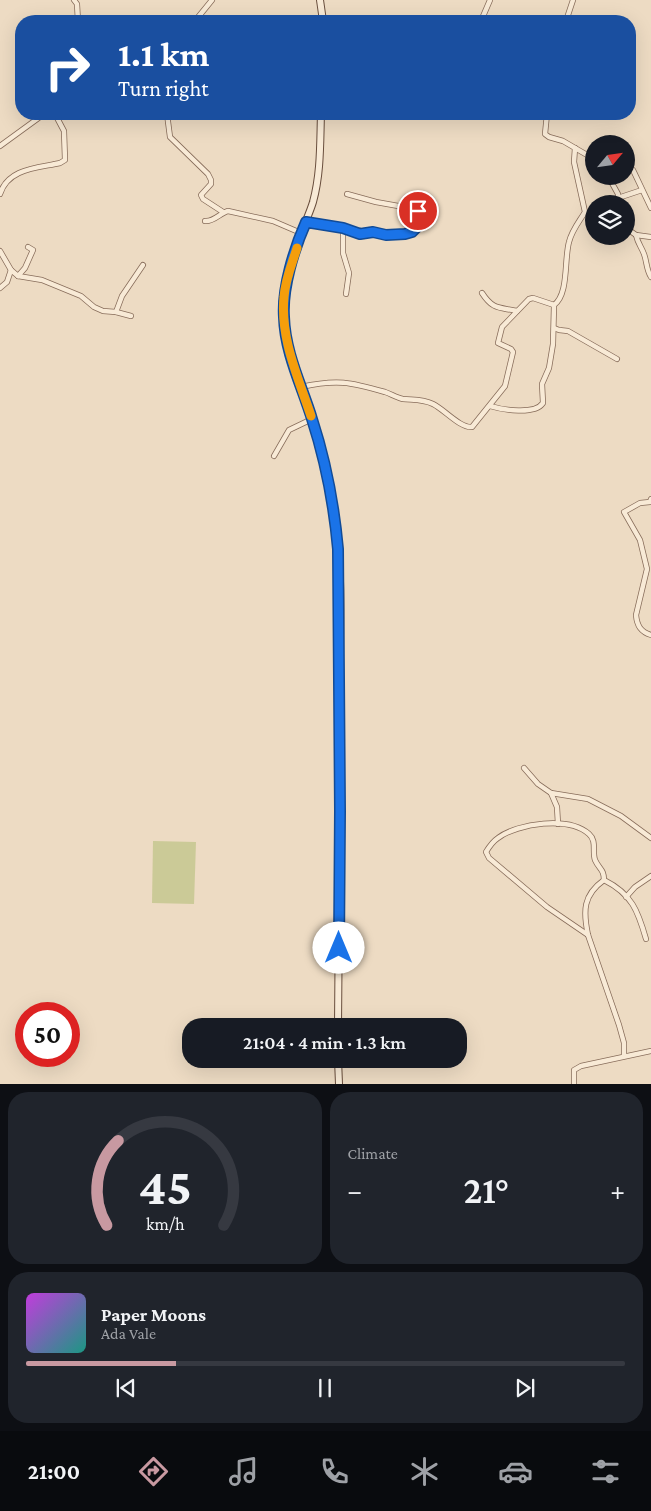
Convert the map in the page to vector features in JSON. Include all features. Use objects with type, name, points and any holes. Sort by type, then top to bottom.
[{"type":"main road","points":[[320,0],[322,15]]},
{"type":"main road","points":[[321,120],[318,174],[313,201],[286,283],[284,318],[287,341],[325,465],[334,506],[339,563],[340,811],[338,1018]]},
{"type":"main road","points":[[338,1068],[339,1084]]},
{"type":"street","points":[[74,0],[77,4],[78,15]]},
{"type":"street","points":[[200,15],[212,0]]},
{"type":"street","points":[[484,15],[490,0]]},
{"type":"street","points":[[568,15],[573,0]]},
{"type":"street","points":[[0,146],[36,120]]},
{"type":"street","points":[[0,194],[2,186],[7,180],[22,171],[60,163],[65,160],[64,131],[58,120]]},
{"type":"street","points":[[168,120],[170,137],[197,162],[210,178],[210,184],[201,195],[203,199],[223,212]]},
{"type":"street","points":[[546,120],[545,134],[548,137],[585,154]]},
{"type":"street","points":[[490,406],[508,410],[532,410],[541,407],[544,398],[542,384],[549,368],[554,344],[554,305],[563,291],[566,271],[565,260],[569,240],[574,228],[585,212],[574,162],[575,148]]},
{"type":"street","points":[[635,174],[651,208]]},
{"type":"street","points":[[627,195],[642,190]]},
{"type":"street","points":[[306,222],[343,228],[360,234],[373,232],[386,235],[405,234],[412,232],[418,226],[418,211],[415,209],[376,202],[347,194]]},
{"type":"street","points":[[206,221],[210,221],[223,212],[228,211],[273,222],[301,233]]},
{"type":"street","points":[[343,228],[343,253],[349,273],[346,294]]},
{"type":"street","points":[[651,237],[636,235],[651,277]]},
{"type":"street","points":[[18,276],[25,268],[33,250],[28,247]]},
{"type":"street","points":[[0,251],[11,270],[18,276],[36,278],[64,288],[82,296],[94,307],[103,311],[131,316]]},
{"type":"street","points":[[116,312],[122,296],[143,265]]},
{"type":"street","points":[[0,288],[7,282],[11,270]]},
{"type":"street","points":[[482,293],[488,303],[494,306],[517,310]]},
{"type":"street","points":[[301,387],[326,382],[345,382],[401,398],[424,400],[443,410],[467,428],[472,427],[505,386],[513,352],[511,349],[500,345],[497,339],[502,327],[517,310],[533,298],[554,305]]},
{"type":"street","points":[[554,328],[568,331],[617,359]]},
{"type":"street","points":[[274,456],[289,430],[312,419]]},
{"type":"street","points":[[651,499],[650,502],[640,503],[624,512],[640,540],[647,569],[636,622],[640,630],[651,635]]},
{"type":"street","points":[[524,768],[538,784],[551,793],[588,799],[621,816],[651,838]]},
{"type":"street","points":[[551,793],[557,808],[558,824]]},
{"type":"street","points":[[588,934],[547,907],[489,858],[486,852],[496,839],[504,834],[544,823],[580,828],[590,835],[594,842],[595,859],[604,872],[604,880]]},
{"type":"street","points":[[626,897],[635,887],[651,876]]},
{"type":"street","points":[[604,880],[635,906],[646,939]]},
{"type":"street","points":[[604,880],[589,894],[585,907],[585,920],[619,1025],[624,1043],[624,1056]]},
{"type":"street","points":[[574,1084],[574,1070],[576,1068],[624,1056],[651,1052]]},
{"type":"shaded area","points":[[153,841],[196,842],[194,904],[152,903]]},
{"type":"slow traffic","points":[[297,248],[286,283],[284,318],[292,361],[311,416]]},
{"type":"route","points":[[339,948],[338,549],[334,506],[325,465],[287,341],[284,296],[291,266],[306,222],[321,226],[343,228],[356,234],[373,232],[386,235],[405,234],[412,232],[418,226],[418,211]]}]
